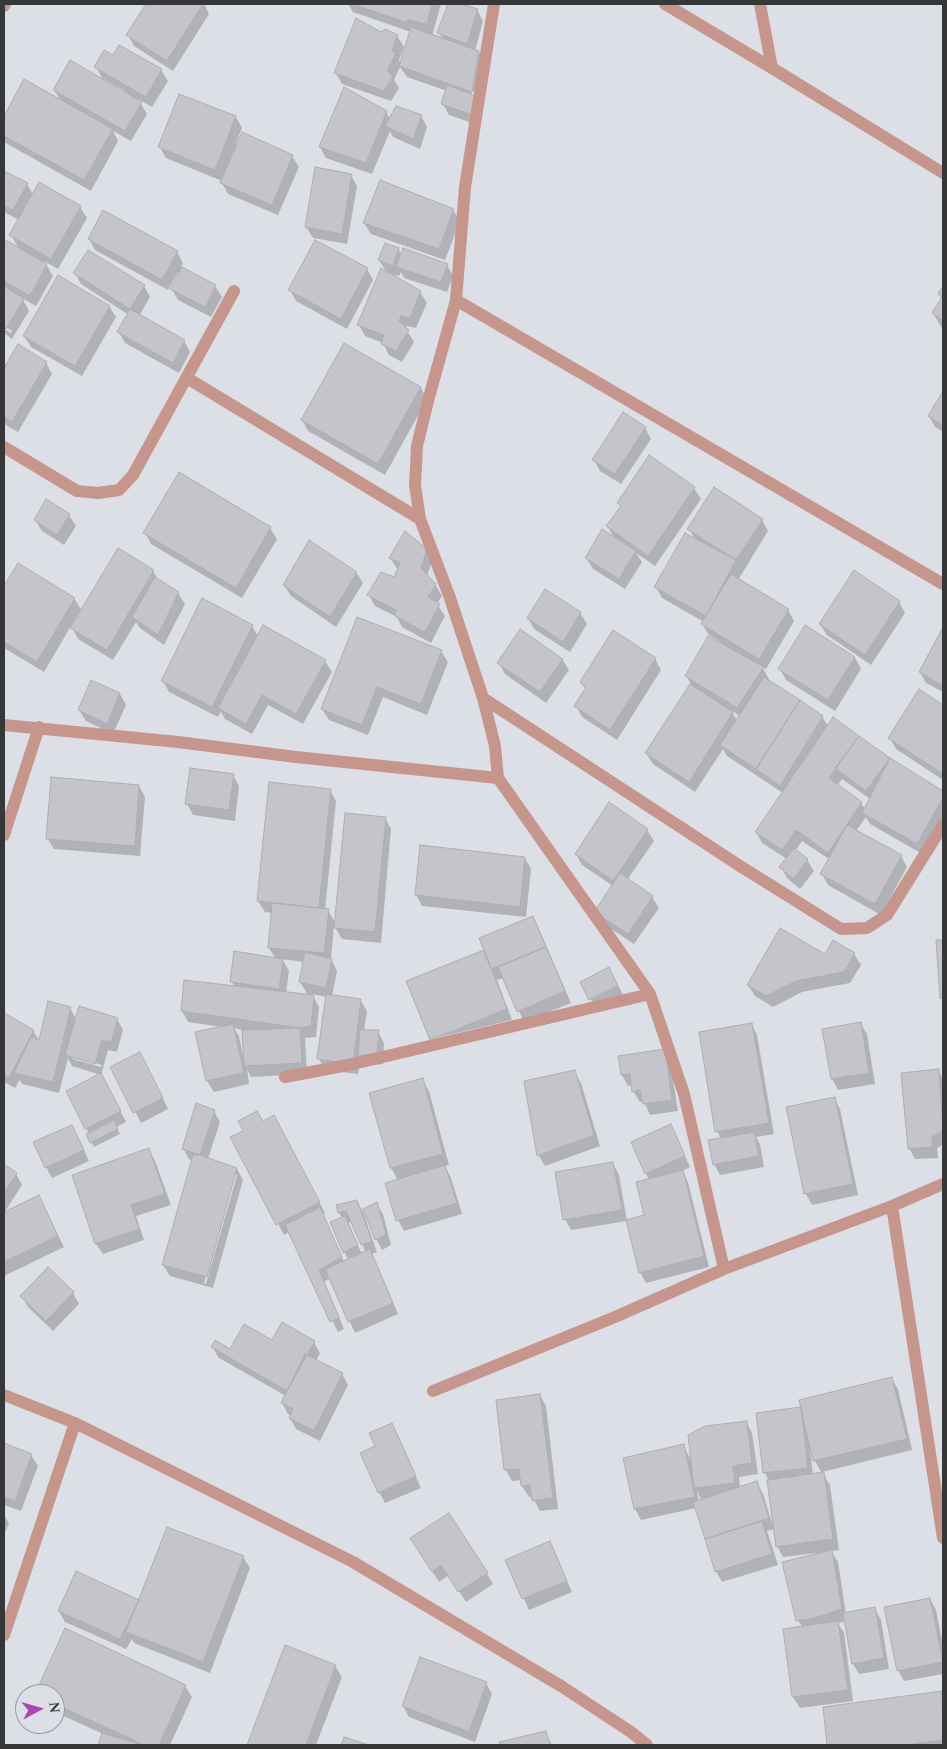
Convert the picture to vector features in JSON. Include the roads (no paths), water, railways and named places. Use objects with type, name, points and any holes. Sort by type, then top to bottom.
[{"type":"street","points":[[494,4],[465,186],[456,300],[428,401],[418,446],[415,485],[420,519],[450,598],[483,698],[495,746],[498,778],[650,994],[684,1094],[724,1269]]},
{"type":"street","points":[[665,4],[943,174]]},
{"type":"street","points":[[760,4],[772,68]]},
{"type":"street","points":[[4,447],[78,491],[98,493],[118,490],[133,475],[234,291]]},
{"type":"street","points":[[456,300],[943,584]]},
{"type":"street","points":[[187,378],[420,519]]},
{"type":"street","points":[[483,698],[740,866],[841,929],[867,928],[887,915],[943,826]]},
{"type":"street","points":[[4,725],[498,778]]},
{"type":"street","points":[[4,835],[39,728]]},
{"type":"street","points":[[285,1077],[353,1064],[650,994]]},
{"type":"street","points":[[433,1391],[615,1317],[724,1269],[892,1206],[943,1184]]},
{"type":"street","points":[[892,1206],[943,1538]]},
{"type":"street","points":[[4,1395],[75,1423],[353,1562],[561,1686],[631,1732],[646,1745]]},
{"type":"street","points":[[4,1635],[75,1423]]}]
